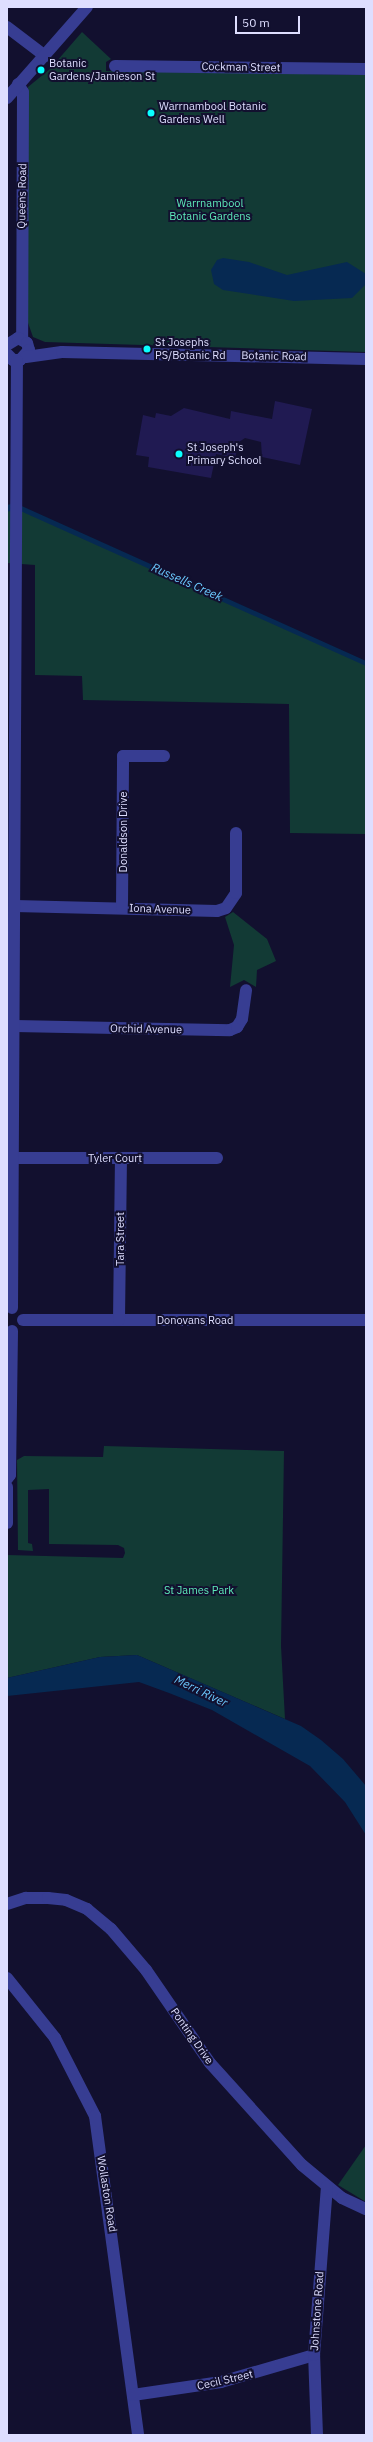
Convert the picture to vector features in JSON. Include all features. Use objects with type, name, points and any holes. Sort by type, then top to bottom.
[{"type":"street","points":[[7,98],[86,7]]},
{"type":"street","points":[[7,27],[44,56]]},
{"type":"street","name":"Cockman Street","points":[[115,66],[366,69]]},
{"type":"street","name":"Queens Road","points":[[9,1308],[9,1216],[13,1031],[11,724],[15,506],[15,350],[20,309],[23,92],[18,84]]},
{"type":"street","name":"Botanic Road","points":[[15,350],[366,359]]},
{"type":"street","name":"Donaldson Drive","points":[[122,908],[123,756],[164,756]]},
{"type":"street","name":"Iona Avenue","points":[[12,910],[122,908],[217,911],[226,908],[236,892],[236,833]]},
{"type":"street","name":"Orchid Avenue","points":[[13,1031],[230,1030],[237,1027],[242,1019],[246,990]]},
{"type":"street","name":"Tyler Court","points":[[11,1152],[121,1158],[217,1158]]},
{"type":"street","name":"Tara Street","points":[[119,1320],[121,1158]]},
{"type":"street","points":[[8,1477],[9,1331],[18,1329],[23,1320],[20,1312],[9,1308]]},
{"type":"street","name":"Donovans Road","points":[[23,1320],[366,1320]]},
{"type":"street","points":[[7,1487],[7,1523]]},
{"type":"street","name":"Ponting Drive","points":[[7,1904],[26,1898],[66,1900],[88,1909],[105,1924],[146,1970],[210,2063],[302,2165],[327,2187],[366,2209]]},
{"type":"street","name":"Wollaston Road","points":[[7,1978],[55,2038],[95,2116],[138,2435]]},
{"type":"street","name":"Johnstone Road","points":[[317,2435],[314,2355],[327,2187]]},
{"type":"street","name":"Cecil Street","points":[[133,2395],[221,2382],[314,2355]]},
{"type":"green space","name":"Warrnambool Botanic Gardens","points":[[82,32],[111,59],[106,62],[106,71],[366,75],[366,352],[45,342],[33,337],[27,320],[28,87],[50,69]]},
{"type":"green space","points":[[15,507],[366,665],[366,834],[290,833],[289,704],[83,700],[82,676],[35,675],[35,565],[7,563],[7,509]]},
{"type":"green space","points":[[233,912],[267,939],[276,961],[257,970],[256,987],[244,980],[230,987],[234,945],[225,917]]},
{"type":"green space","name":"St James Park","points":[[104,1446],[284,1451],[281,1646],[285,1719],[137,1655],[100,1657],[7,1678],[7,1555],[123,1558],[125,1553],[124,1548],[118,1545],[49,1544],[49,1489],[28,1490],[28,1543],[32,1544],[33,1551],[18,1550],[17,1460],[24,1456],[103,1457]]},
{"type":"green space","points":[[366,2145],[366,2202],[338,2185]]},
{"type":"water","points":[[223,258],[249,262],[287,275],[347,262],[366,274],[366,284],[352,298],[294,301],[223,290],[214,284],[211,270],[217,260]]},
{"type":"water","name":"Russells Creek","points":[[15,503],[366,661],[366,666],[16,509],[7,512],[7,505]]},
{"type":"water","name":"Merri River","points":[[137,1655],[301,1726],[321,1740],[343,1759],[366,1786],[366,1835],[345,1802],[310,1766],[212,1710],[169,1693],[139,1682],[7,1696],[7,1678],[100,1657]]},
{"type":"building","name":"St Joseph's Primary School","points":[[275,401],[312,409],[300,465],[262,457],[261,442],[245,438],[239,442],[235,458],[216,454],[211,478],[148,467],[149,457],[136,455],[143,415],[155,418],[156,413],[171,416],[184,408],[230,419],[231,411],[272,419]]},
{"type":"place","name":"Botanic Gardens/Jamieson St","points":[[41,70]]},
{"type":"place","name":"Warrnambool Botanic Gardens Well","points":[[151,113]]},
{"type":"place","name":"St Josephs PS/Botanic Rd","points":[[147,349]]},
{"type":"place","name":"St Joseph's Primary School","points":[[179,454]]}]
